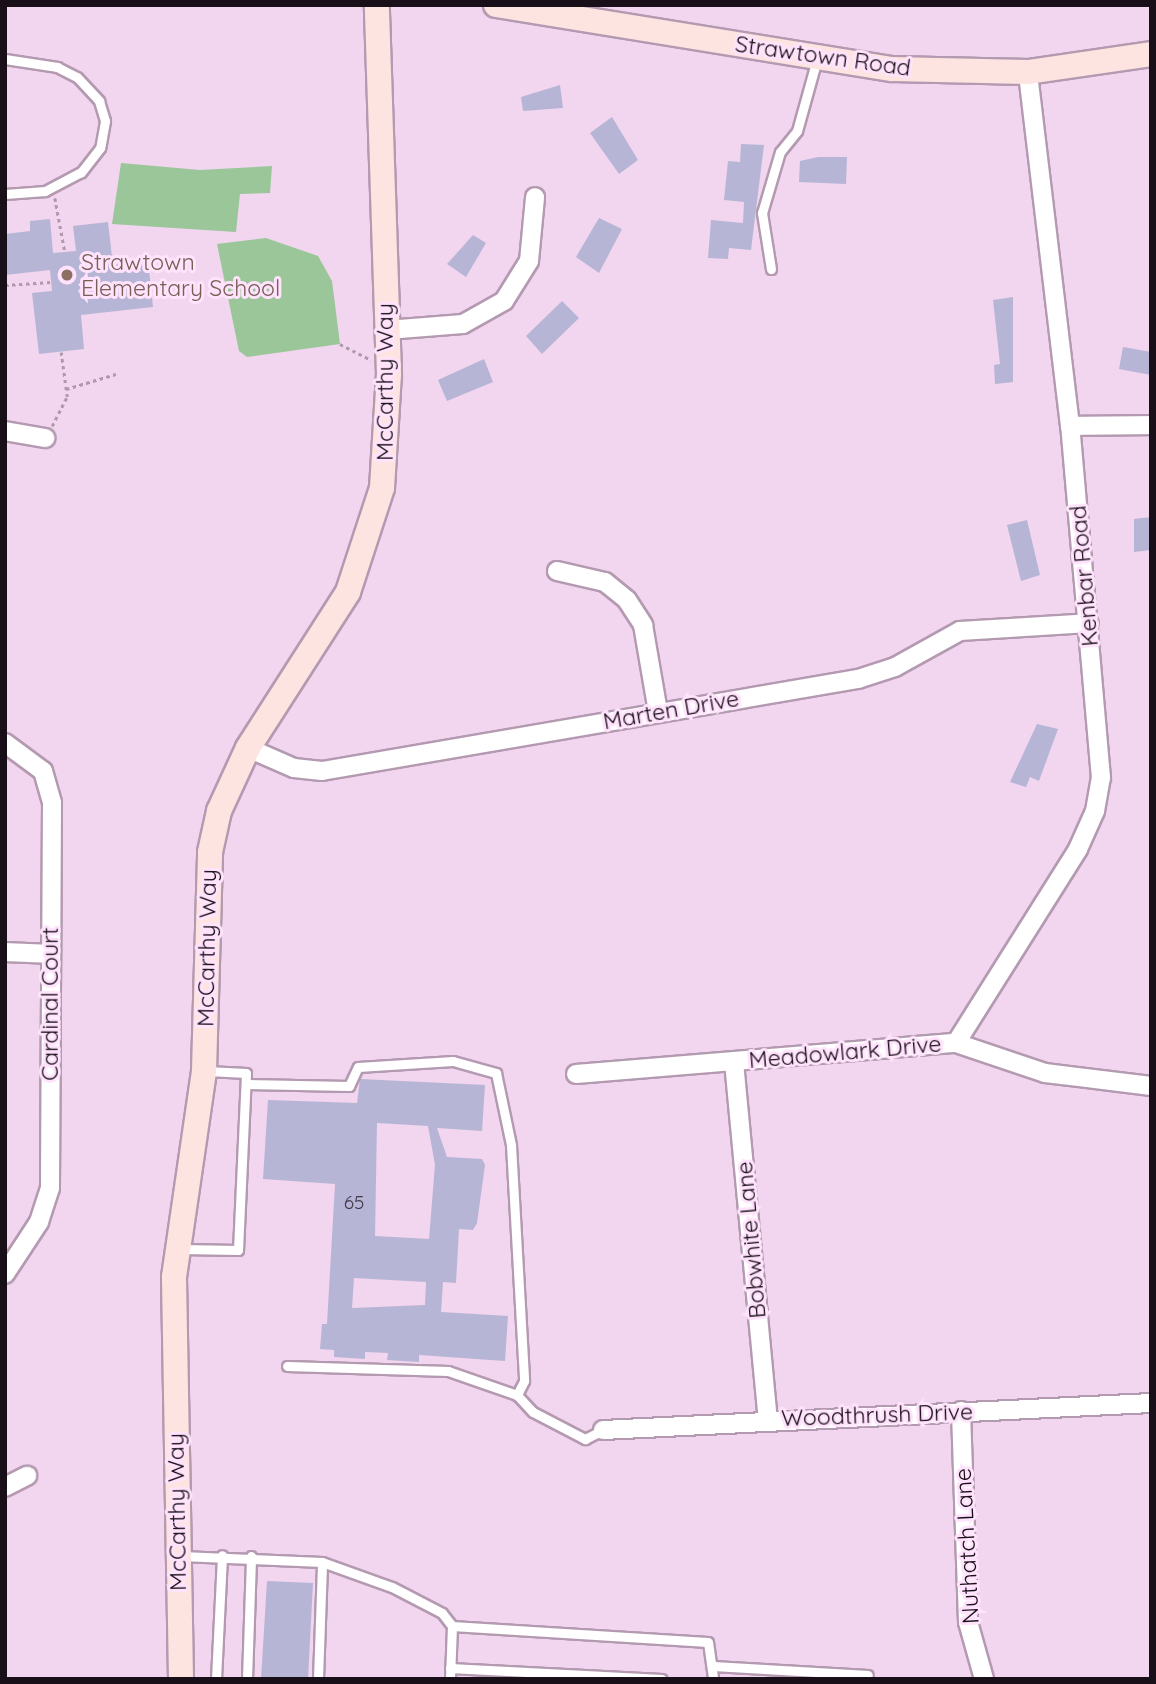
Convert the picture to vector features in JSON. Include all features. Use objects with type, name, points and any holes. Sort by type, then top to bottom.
[{"type":"street","name":"McCarthy Way","points":[[181,1679],[177,1557],[176,1249],[204,1071],[210,852],[219,811],[248,748],[328,629],[363,556],[385,472],[388,359],[377,5]]},
{"type":"street","name":"Strawtown Road","points":[[497,5],[892,69],[1028,72],[1151,54]]},
{"type":"street","name":"Kenbar Road","points":[[956,1043],[1078,849],[1095,811],[1101,778],[1070,426],[1028,72]]},
{"type":"street","points":[[387,330],[463,324],[504,301],[529,261],[535,197]]},
{"type":"street","points":[[1070,426],[1151,425]]},
{"type":"street","points":[[5,430],[45,438]]},
{"type":"street","points":[[557,570],[605,582],[627,600],[643,625],[657,712]]},
{"type":"street","name":"Marten Drive","points":[[248,748],[294,768],[323,771],[858,679],[895,667],[960,631],[1088,623]]},
{"type":"street","name":"Cardinal Court","points":[[5,743],[43,771],[52,803],[50,1188],[39,1222],[5,1274]]},
{"type":"street","points":[[5,952],[50,954]]},
{"type":"street","name":"Meadowlark Drive","points":[[576,1074],[956,1043],[1045,1073],[1151,1086]]},
{"type":"street","name":"Bobwhite Lane","points":[[734,1062],[768,1419]]},
{"type":"street","name":"Woodthrush Drive","points":[[603,1430],[768,1419],[1151,1403]]},
{"type":"street","name":"Nuthatch Lane","points":[[961,1411],[968,1622],[984,1679]]},
{"type":"street","points":[[5,1486],[27,1476]]},
{"type":"lane","points":[[771,270],[762,213],[780,152],[797,131],[817,57]]},
{"type":"lane","points":[[5,59],[57,67],[84,83],[99,101],[105,121],[100,148],[81,172],[53,188],[5,194]]},
{"type":"lane","points":[[246,1084],[349,1086],[358,1067],[453,1061],[496,1073],[511,1145],[524,1381],[517,1395]]},
{"type":"lane","points":[[176,1249],[238,1250],[246,1073],[204,1071]]},
{"type":"lane","points":[[287,1366],[447,1371],[517,1395],[533,1412],[585,1438],[603,1430]]},
{"type":"lane","points":[[216,1679],[222,1555]]},
{"type":"lane","points":[[177,1557],[222,1555],[322,1562],[392,1587],[442,1613],[452,1626],[450,1679]]},
{"type":"lane","points":[[247,1679],[251,1556]]},
{"type":"lane","points":[[318,1679],[322,1562]]},
{"type":"lane","points":[[452,1626],[708,1642],[713,1679]]},
{"type":"lane","points":[[713,1666],[868,1675]]},
{"type":"lane","points":[[450,1668],[662,1679]]},
{"type":"path","points":[[53,188],[65,252]]},
{"type":"path","points":[[5,285],[51,282]]},
{"type":"path","points":[[340,344],[368,360],[388,359]]},
{"type":"path","points":[[45,438],[66,389],[61,352]]},
{"type":"path","points":[[66,389],[116,374]]},
{"type":"green space","points":[[121,163],[200,170],[272,166],[270,193],[240,194],[236,232],[112,224]]},
{"type":"green space","points":[[266,238],[318,256],[332,281],[340,344],[247,357],[239,351],[217,244]]},
{"type":"building","points":[[560,85],[563,108],[523,111],[521,97]]},
{"type":"building","points":[[612,117],[638,160],[619,174],[590,133]]},
{"type":"building","points":[[741,144],[764,145],[751,250],[729,248],[728,259],[708,258],[711,220],[743,223],[744,202],[724,200],[728,161],[740,162]]},
{"type":"building","points":[[818,157],[847,157],[846,184],[799,182],[800,161]]},
{"type":"building","points":[[599,218],[622,229],[599,273],[576,257]]},
{"type":"building","points":[[50,219],[53,253],[76,251],[73,226],[108,222],[113,265],[148,261],[153,307],[81,315],[84,349],[39,354],[32,293],[52,291],[50,270],[5,275],[5,234],[30,231],[30,221]]},
{"type":"building","points":[[473,235],[486,243],[466,277],[447,264]]},
{"type":"building","points":[[1013,297],[1013,382],[995,384],[994,365],[1000,364],[993,300]]},
{"type":"building","points":[[562,301],[579,318],[542,354],[526,336]]},
{"type":"building","points":[[1123,347],[1151,352],[1151,375],[1119,369]]},
{"type":"building","points":[[484,359],[493,382],[447,401],[438,380]]},
{"type":"building","points":[[1151,517],[1151,550],[1134,552],[1134,519]]},
{"type":"building","points":[[1027,520],[1040,575],[1021,581],[1007,525]]},
{"type":"building","points":[[1037,724],[1058,729],[1039,781],[1030,777],[1026,787],[1010,782]]},
{"type":"building","points":[[360,1079],[485,1085],[482,1131],[437,1128],[447,1157],[482,1159],[485,1165],[477,1223],[473,1230],[459,1229],[456,1283],[443,1282],[441,1312],[508,1316],[505,1361],[419,1355],[419,1362],[387,1360],[388,1353],[365,1352],[365,1359],[334,1357],[334,1350],[320,1349],[322,1324],[327,1324],[335,1184],[263,1179],[268,1100],[357,1103]],"holes":[[[377,1123],[428,1126],[435,1165],[429,1239],[375,1236]],[[354,1278],[426,1282],[425,1305],[352,1308]]]},
{"type":"building","points":[[267,1581],[313,1583],[308,1679],[261,1679]]},
{"type":"place","name":"Strawtown Elementary School","points":[[67,275]]}]
